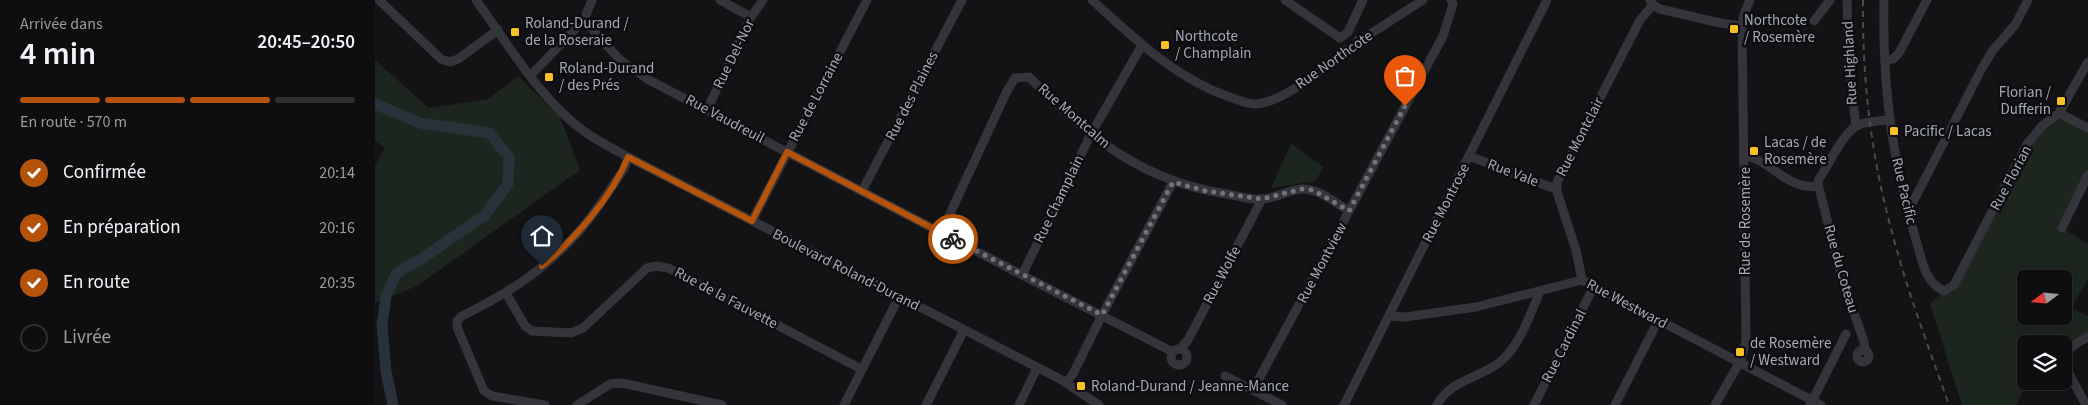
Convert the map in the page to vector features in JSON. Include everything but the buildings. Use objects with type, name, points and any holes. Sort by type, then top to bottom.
[{"type":"street","points":[[379,0],[441,59],[450,62],[458,59],[498,30]]},
{"type":"street","name":"Boulevard Roland-Durand","points":[[477,0],[531,75],[561,111],[585,132],[628,157],[1066,383],[1099,405]]},
{"type":"street","points":[[531,75],[584,20],[593,0]]},
{"type":"street","points":[[720,0],[751,16]]},
{"type":"street","name":"Rue Del-Nor","points":[[707,110],[751,16],[763,0]]},
{"type":"street","name":"Rue de Lorraine","points":[[752,221],[867,0]]},
{"type":"street","name":"Rue des Plaines","points":[[862,191],[962,0]]},
{"type":"street","name":"Rue Northcote","points":[[1092,0],[1164,63],[1203,87],[1253,104],[1268,101],[1287,92],[1341,56],[1344,50],[1354,50],[1358,40],[1365,38],[1423,0]]},
{"type":"street","points":[[1285,0],[1344,35],[1354,35],[1358,40]]},
{"type":"street","points":[[1344,50],[1340,47],[1344,35],[1363,0]]},
{"type":"street","name":"Rue Montview","points":[[1253,390],[1443,36],[1453,4],[1451,0]]},
{"type":"street","name":"Rue Montrose","points":[[1344,405],[1547,0]]},
{"type":"street","name":"Rue de Rosemère","points":[[1715,405],[1739,363],[1746,341],[1742,26],[1745,10],[1750,0]]},
{"type":"street","name":"Rue Highland","points":[[1813,21],[1830,0]]},
{"type":"street","name":"Rue Highland","points":[[1847,0],[1849,67],[1856,126]]},
{"type":"street","name":"Rue Pacific","points":[[1884,0],[1885,61],[1889,120],[1906,206],[1928,277],[1936,287]]},
{"type":"street","points":[[1885,61],[1893,59],[1899,53],[1927,0]]},
{"type":"street","points":[[1906,206],[1913,202],[1981,70],[1993,50],[2015,25],[2028,0]]},
{"type":"street","points":[[1652,3],[1703,20],[1742,26]]},
{"type":"street","name":"Rue Montclair","points":[[1582,280],[1577,250],[1556,188],[1558,179],[1641,20],[1652,3]]},
{"type":"street","name":"Rue Vaudreuil","points":[[584,20],[620,60],[649,80],[1022,275],[1177,350]]},
{"type":"street","name":"Rue Champlain","points":[[1022,275],[1091,134],[1142,45]]},
{"type":"street","name":"Rue Florian","points":[[1936,287],[1944,291],[1954,285],[2027,144],[2043,125],[2059,113],[2088,62]]},
{"type":"street","name":"Rue Montcalm","points":[[941,233],[1015,78],[1029,77],[1091,134],[1134,164],[1173,182],[1206,191],[1262,199],[1302,189],[1313,190],[1349,211]]},
{"type":"street","points":[[2059,113],[2088,128]]},
{"type":"street","points":[[1744,156],[1752,156],[1779,174],[1797,183],[1808,187],[1818,186],[1819,179],[1843,142],[1856,126],[1889,120]]},
{"type":"street","name":"Rue Vale","points":[[1469,156],[1550,188],[1556,188]]},
{"type":"street","points":[[545,405],[492,396],[484,391],[457,328],[457,321],[461,316],[506,293],[533,274],[575,236],[623,169],[628,157]]},
{"type":"street","points":[[2062,228],[2088,175]]},
{"type":"street","points":[[1066,383],[1073,374],[1102,315],[1173,182]]},
{"type":"street","name":"Rue du Coteau","points":[[1818,186],[1840,270],[1864,342],[1865,351]]},
{"type":"street","name":"Rue Wolfe","points":[[1177,350],[1188,340],[1262,199]]},
{"type":"street","name":"Rue de la Fauvette","points":[[506,293],[525,326],[532,331],[571,333],[583,328],[647,268],[656,266],[668,268],[861,369]]},
{"type":"street","name":"Rue Westward","points":[[1389,316],[1405,317],[1476,306],[1582,280],[1811,403],[1821,405]]},
{"type":"street","name":"Rue Cardinal","points":[[1533,405],[1595,286]]},
{"type":"street","points":[[1437,405],[1442,396],[1455,385],[1499,363],[1511,352],[1528,320],[1540,291]]},
{"type":"street","points":[[844,405],[899,297]]},
{"type":"street","points":[[1615,405],[1658,320]]},
{"type":"street","points":[[926,405],[964,330]]},
{"type":"street","name":"Rue du Coteau","points":[[1811,403],[1846,334]]},
{"type":"street","points":[[2086,405],[2066,368],[2065,354],[2077,343],[2088,337]]},
{"type":"street","points":[[1019,405],[1037,368]]},
{"type":"street","points":[[1225,376],[1282,405]]},
{"type":"street","points":[[577,405],[610,384],[622,383],[722,405]]},
{"type":"shaded area","points":[[375,60],[429,108],[488,99],[518,76],[560,117],[580,170],[417,286],[375,303],[375,165],[385,148],[375,141]]},
{"type":"shaded area","points":[[2059,113],[2088,128],[2088,175],[2062,228],[2088,244],[2088,279],[2073,305],[2073,270],[2017,270],[2017,325],[2073,325],[2073,309],[2088,316],[2088,337],[2072,349],[2072,335],[2017,335],[2017,390],[2024,390],[2016,405],[1962,405],[1930,304],[1944,291],[1954,285],[2027,144]]},
{"type":"shaded area","points":[[1291,144],[1324,167],[1315,181],[1271,188]]},
{"type":"waterway","points":[[375,104],[420,123],[489,133],[509,157],[508,184],[485,215],[420,260],[396,274],[386,296],[382,325],[386,371],[393,405]]},
{"type":"railway","points":[[1863,0],[1866,88],[1878,175],[1904,276],[1949,405]]},
{"type":"way so far","points":[[953,239],[1102,315],[1173,182],[1206,191],[1262,199],[1302,189],[1313,190],[1349,211],[1405,106]]},
{"type":"place","name":"Northcote / Rosemère","points":[[1734,29]]},
{"type":"place","name":"Roland-Durand / de la Roseraie","points":[[515,32]]},
{"type":"place","name":"Northcote / Champlain","points":[[1165,45]]},
{"type":"place","name":"Roland-Durand / des Prés","points":[[549,77]]},
{"type":"place","name":"Florian / Dufferin","points":[[2061,101]]},
{"type":"place","name":"Pacific / Lacas","points":[[1894,131]]},
{"type":"place","name":"Lacas / de Rosemère","points":[[1754,151]]},
{"type":"place","name":"de Rosemère / Westward","points":[[1740,352]]},
{"type":"place","name":"Roland-Durand / Jeanne-Mance","points":[[1081,386]]},
{"type":"route","points":[[542,266],[575,236],[623,169],[628,157],[752,221],[787,152],[953,239]]}]
